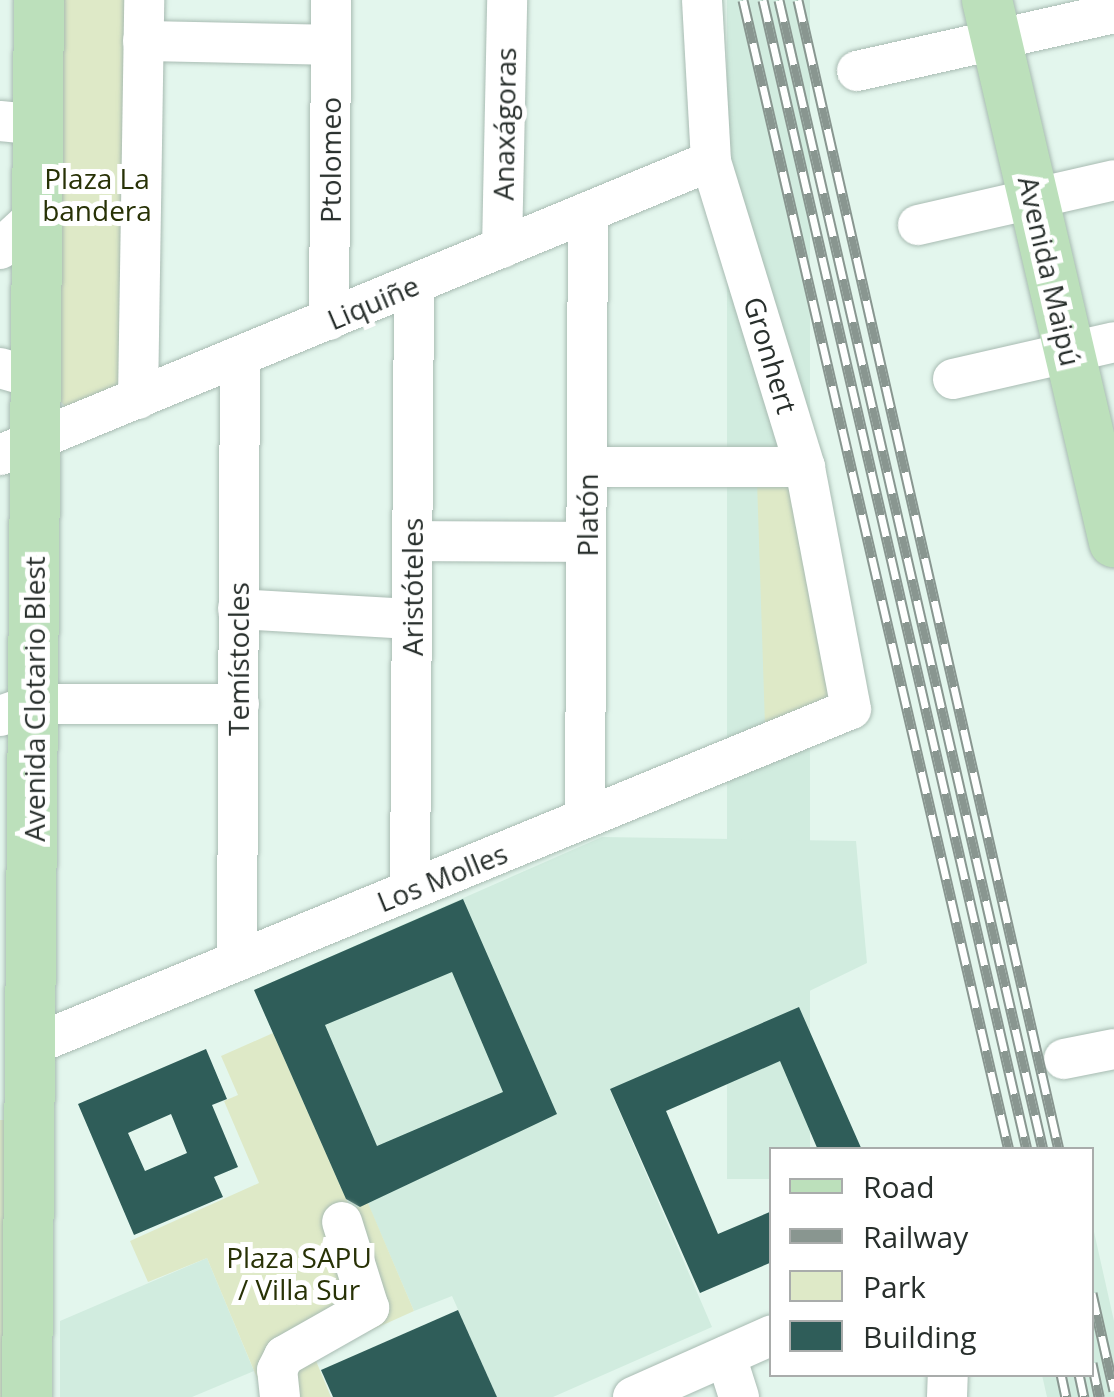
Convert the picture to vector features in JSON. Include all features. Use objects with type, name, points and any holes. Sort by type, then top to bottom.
[{"type":"main road","name":"Avenida Clotario Blest","points":[[27,1397],[17,929],[17,449],[18,374],[38,214],[20,123],[40,0]]},
{"type":"main road","name":"Avenida Maipú","points":[[991,20],[1034,199],[1092,348],[1112,529]]},
{"type":"street","points":[[138,399],[144,0]]},
{"type":"street","name":"Ptolomeo","points":[[329,320],[330,0]]},
{"type":"street","name":"Anaxágoras","points":[[502,248],[507,0]]},
{"type":"street","name":"Gronhert","points":[[702,0],[712,161],[805,467],[852,709]]},
{"type":"street","points":[[857,71],[991,20],[1114,13]]},
{"type":"street","points":[[143,41],[330,45]]},
{"type":"street","name":"Liquiñe","points":[[17,449],[712,161]]},
{"type":"street","points":[[918,225],[1114,180]]},
{"type":"street","name":"Platón","points":[[585,818],[588,212]]},
{"type":"street","points":[[0,249],[38,214]]},
{"type":"street","name":"Aristóteles","points":[[410,890],[414,285]]},
{"type":"street","points":[[953,379],[1092,348]]},
{"type":"street","name":"Temístocles","points":[[237,961],[240,357]]},
{"type":"street","points":[[587,467],[805,467]]},
{"type":"street","points":[[412,541],[586,542]]},
{"type":"street","points":[[238,609],[412,618]]},
{"type":"street","points":[[17,710],[238,704]]},
{"type":"street","name":"Los Molles","points":[[22,1076],[237,961],[852,709]]},
{"type":"street","points":[[1064,1059],[1114,1049]]},
{"type":"street","points":[[280,1397],[277,1370],[284,1356],[369,1308],[342,1222]]},
{"type":"street","points":[[633,1397],[769,1336]]},
{"type":"street","points":[[726,1356],[740,1397]]},
{"type":"shaded area","points":[[727,0],[810,0],[810,1147],[769,1147],[769,1179],[727,1179]]},
{"type":"shaded area","points":[[602,837],[856,841],[867,963],[795,998],[799,1007],[610,1090],[712,1327],[553,1397],[497,1397],[452,1296],[414,1311],[368,1204],[351,1211],[254,990]]},
{"type":"shaded area","points":[[1094,1232],[1114,1321],[1114,1397],[1047,1397],[1042,1377],[1094,1377]]},
{"type":"shaded area","points":[[207,1258],[254,1371],[192,1397],[60,1397],[60,1321]]},
{"type":"green space","name":"Plaza La bandera","points":[[62,0],[136,0],[133,388],[67,408],[59,400]]},
{"type":"green space","points":[[791,479],[837,699],[765,726],[757,480]]},
{"type":"green space","name":"Plaza SAPU / Villa Sur","points":[[273,1033],[351,1210],[368,1203],[414,1311],[314,1356],[331,1397],[265,1397],[207,1258],[148,1282],[130,1241],[259,1183],[224,1101],[238,1095],[221,1056]]},
{"type":"green space","points":[[0,1120],[11,1120],[7,1397],[0,1397]]},
{"type":"building","points":[[463,899],[557,1114],[360,1207],[346,1199],[254,990]],"holes":[[[452,972],[503,1092],[377,1146],[325,1025]]]},
{"type":"building","points":[[799,1007],[861,1147],[817,1147],[780,1061],[666,1111],[718,1234],[769,1212],[769,1263],[700,1293],[610,1089]]},
{"type":"building","points":[[206,1049],[227,1099],[212,1105],[238,1167],[214,1177],[223,1197],[134,1235],[78,1104]],"holes":[[[171,1114],[187,1153],[145,1171],[128,1133]]]},
{"type":"building","points":[[458,1310],[497,1397],[333,1397],[321,1370]]},
{"type":"railway","points":[[743,0],[1008,1147]]},
{"type":"railway","points":[[763,0],[1026,1147]]},
{"type":"railway","points":[[779,0],[1042,1147]]},
{"type":"railway","points":[[798,0],[1058,1147]]},
{"type":"railway","points":[[1094,1302],[1114,1391]]},
{"type":"railway","points":[[1094,1373],[1099,1397]]},
{"type":"railway","points":[[1062,1377],[1066,1397]]},
{"type":"railway","points":[[1080,1377],[1084,1397]]}]
